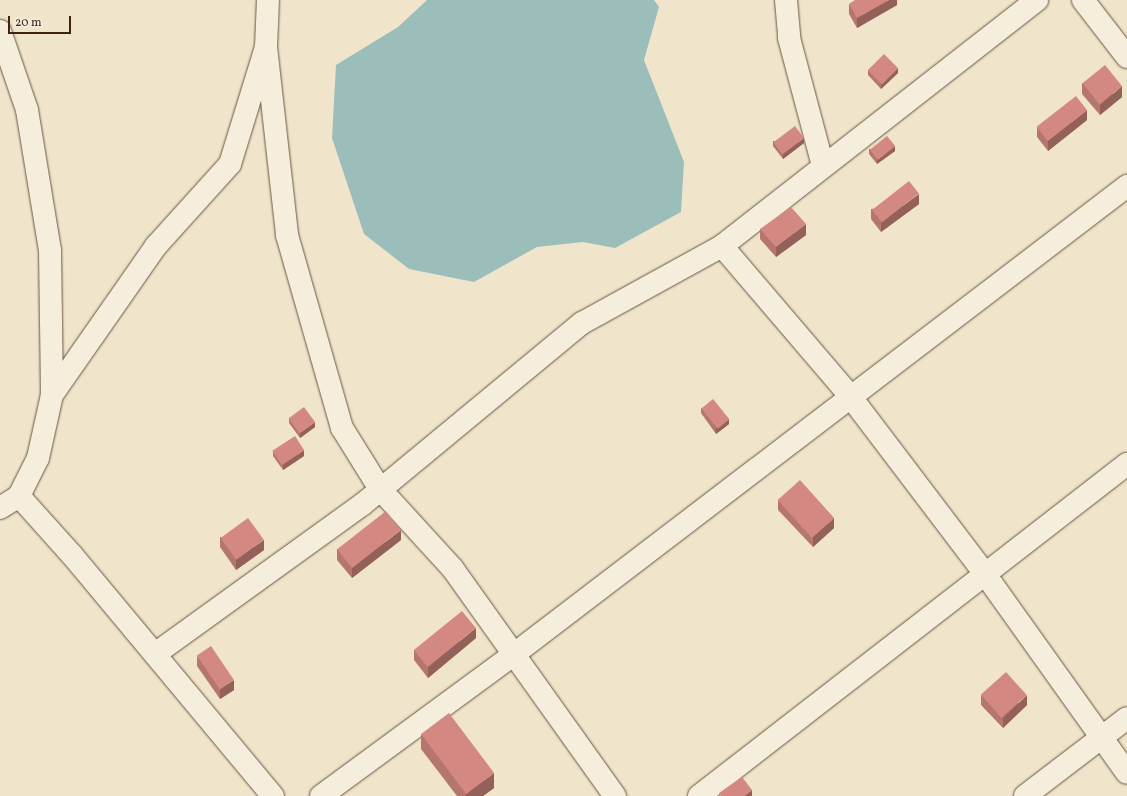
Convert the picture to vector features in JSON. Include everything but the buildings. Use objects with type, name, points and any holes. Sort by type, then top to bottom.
[{"type":"street","points":[[268,0],[266,47],[287,235],[342,428],[380,489],[453,569],[615,796]]},
{"type":"street","points":[[786,0],[789,38],[823,166]]},
{"type":"street","points":[[155,654],[380,489],[582,323],[722,246],[1037,0]]},
{"type":"street","points":[[1083,0],[1127,56]]},
{"type":"street","points":[[0,31],[27,110],[50,250],[52,395],[38,458],[19,496],[0,508]]},
{"type":"street","points":[[52,395],[156,246],[230,164],[266,47]]},
{"type":"street","points":[[321,796],[513,655],[850,396],[1127,186]]},
{"type":"street","points":[[722,246],[850,396],[984,574],[1100,738],[1127,773]]},
{"type":"street","points":[[699,796],[1127,464]]},
{"type":"street","points":[[19,496],[72,555],[273,796]]},
{"type":"street","points":[[1025,796],[1127,718]]},
{"type":"water","points":[[427,0],[654,0],[659,7],[644,60],[684,162],[681,212],[615,248],[583,242],[537,247],[474,282],[409,269],[364,234],[332,138],[336,65],[398,27]]}]
